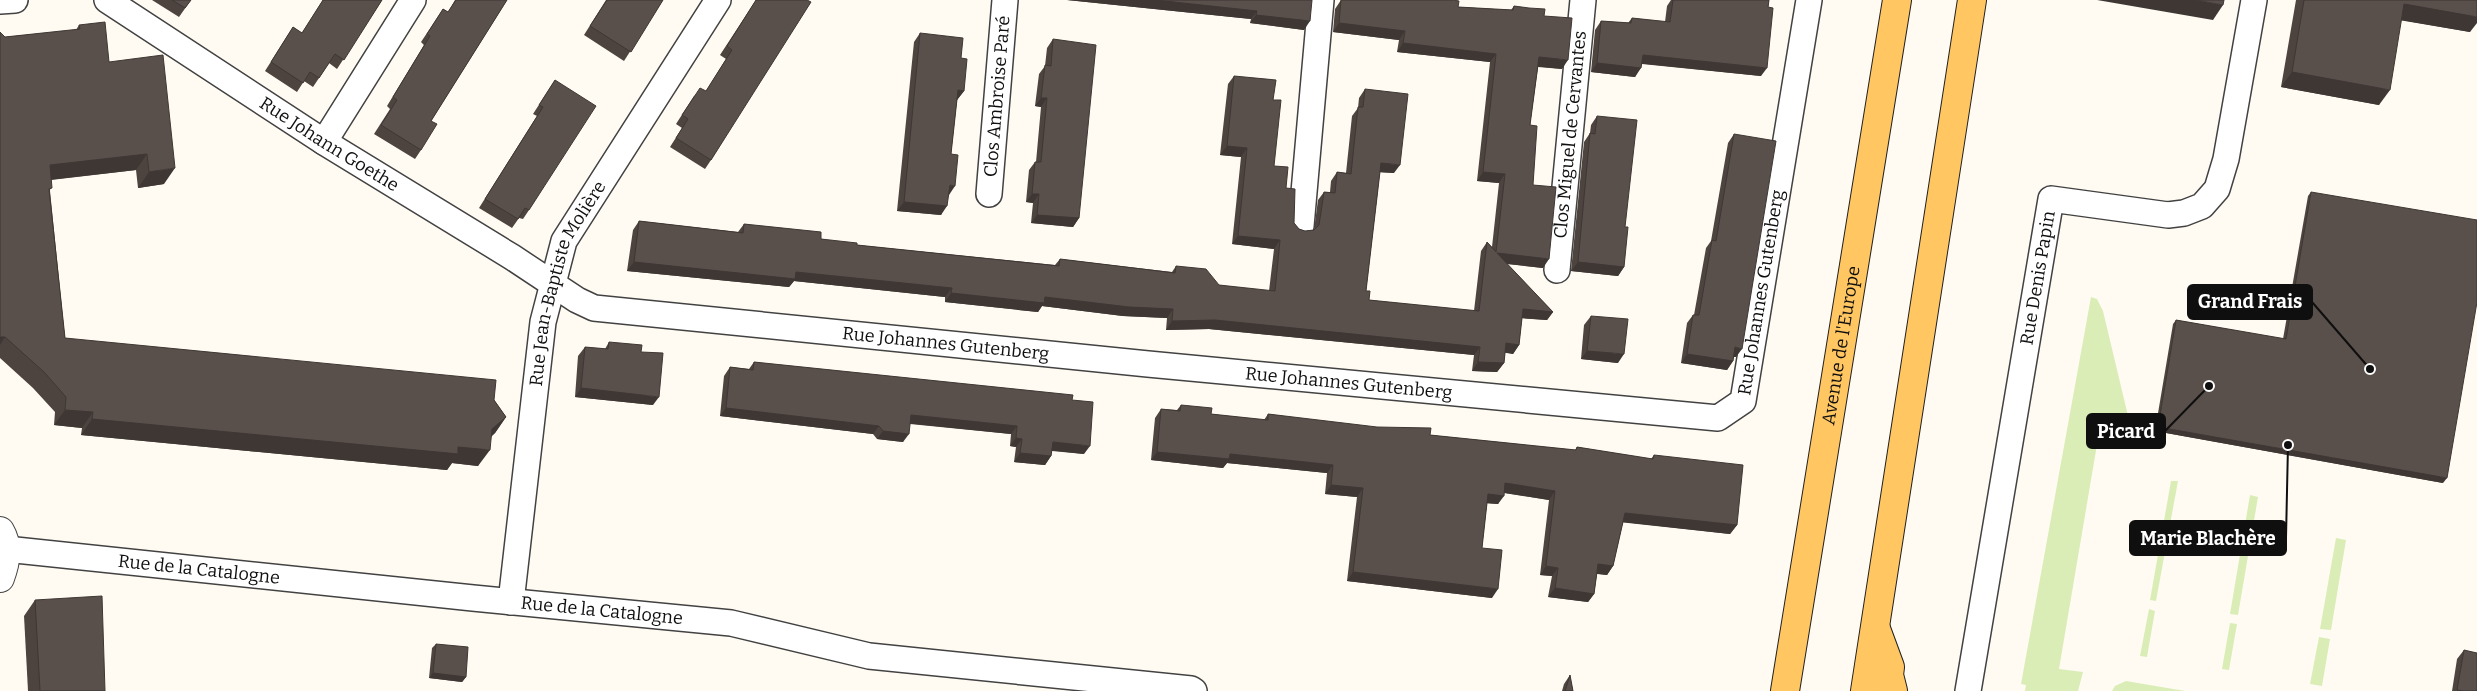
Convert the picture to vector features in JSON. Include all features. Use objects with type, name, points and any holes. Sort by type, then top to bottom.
[{"type":"main road","name":"Avenue de l'Europe","points":[[1785,691],[1897,0]]},
{"type":"main road","points":[[1865,691],[1972,0]]},
{"type":"main road","points":[[1876,629],[1890,667],[1889,675],[1893,691]]},
{"type":"street","points":[[0,1],[15,0]]},
{"type":"street","name":"Rue Johann Goethe","points":[[108,0],[324,142],[553,284]]},
{"type":"street","points":[[324,142],[413,0]]},
{"type":"street","name":"Rue Jean-Baptiste Molière","points":[[511,602],[543,322],[564,241],[718,0]]},
{"type":"street","name":"Clos Ambroise Paré","points":[[990,194],[1005,0]]},
{"type":"street","points":[[1301,226],[1321,0]]},
{"type":"street","name":"Clos Miguel de Cervantes","points":[[1557,270],[1583,0]]},
{"type":"street","name":"Rue Johannes Gutenberg","points":[[553,284],[577,300],[594,308],[1148,364],[1718,418],[1743,401],[1809,0]]},
{"type":"street","name":"Rue Denis Papin","points":[[1968,691],[2051,199],[2168,214],[2184,213],[2202,206],[2217,189],[2226,159],[2254,0]]},
{"type":"street","points":[[0,578],[5,564],[3,540]]},
{"type":"street","name":"Rue de la Catalogne","points":[[3,540],[511,602],[731,622],[869,656],[1191,689],[1194,691]]},
{"type":"green space","points":[[2091,297],[2097,299],[2103,311],[2129,420],[2102,415],[2059,669],[2083,672],[2078,691],[2025,691],[2026,685],[2021,684]]},
{"type":"green space","points":[[2171,481],[2178,481],[2156,601],[2150,600]]},
{"type":"green space","points":[[2250,495],[2258,497],[2238,615],[2230,614]]},
{"type":"green space","points":[[2336,538],[2346,540],[2331,630],[2320,629]]},
{"type":"green space","points":[[2149,609],[2155,611],[2147,657],[2140,656]]},
{"type":"green space","points":[[2230,623],[2237,624],[2229,670],[2222,669]]},
{"type":"green space","points":[[2319,637],[2330,639],[2322,686],[2310,684]]},
{"type":"green space","points":[[2126,681],[2185,691],[2112,691],[2115,686]]},
{"type":"building","points":[[172,0],[191,0],[185,8]]},
{"type":"building","points":[[323,0],[382,0],[344,60],[335,54],[319,78],[310,72],[303,83],[271,62],[293,27],[302,33]]},
{"type":"building","points":[[456,0],[507,0],[431,121],[437,124],[421,150],[381,125],[397,100],[393,97],[430,36],[427,34],[443,9],[448,12]]},
{"type":"building","points":[[607,0],[663,0],[631,52],[590,26]]},
{"type":"building","points":[[756,0],[807,0],[811,2],[711,160],[676,138],[688,119],[682,115],[700,88],[706,91],[732,50],[727,46]]},
{"type":"building","points":[[1155,0],[1312,0],[1310,21],[1256,15],[1257,11]]},
{"type":"building","points":[[1341,0],[1453,0],[1459,1],[1458,7],[1513,10],[1514,6],[1545,9],[1544,16],[1572,18],[1568,60],[1539,57],[1530,125],[1537,126],[1533,185],[1556,187],[1549,259],[1497,253],[1553,312],[1523,309],[1519,345],[1506,343],[1504,363],[1478,362],[1480,347],[1215,320],[1172,321],[1173,309],[1129,307],[1045,297],[1044,303],[951,293],[952,288],[796,272],[795,279],[634,262],[639,221],[743,233],[744,224],[821,232],[821,239],[857,243],[857,245],[1059,266],[1060,259],[1175,273],[1176,266],[1206,269],[1219,285],[1275,291],[1280,240],[1238,236],[1247,148],[1227,146],[1234,76],[1276,80],[1273,100],[1281,100],[1274,166],[1288,167],[1286,188],[1295,189],[1294,223],[1299,229],[1305,231],[1314,230],[1319,225],[1324,192],[1335,193],[1337,172],[1351,174],[1358,107],[1363,107],[1365,89],[1408,94],[1400,165],[1381,163],[1366,291],[1370,291],[1369,300],[1479,311],[1487,242],[1496,252],[1505,174],[1483,172],[1496,54],[1403,43],[1405,31],[1339,23]]},
{"type":"building","points":[[1673,0],[1769,0],[1768,7],[1773,8],[1767,68],[1643,55],[1641,68],[1597,63],[1601,21],[1631,23],[1632,18],[1670,22]]},
{"type":"building","points":[[2196,0],[2224,0],[2223,5]]},
{"type":"building","points":[[2304,0],[2477,0],[2477,17],[2404,4],[2390,90],[2292,72]]},
{"type":"building","points":[[105,22],[109,62],[163,55],[175,168],[149,172],[147,154],[50,165],[52,188],[49,189],[65,338],[496,380],[494,400],[506,417],[492,429],[490,450],[458,447],[458,454],[92,419],[93,412],[65,410],[66,397],[44,372],[5,337],[0,337],[0,32],[5,37],[80,29],[79,25]]},
{"type":"building","points":[[920,33],[963,38],[961,58],[967,59],[964,91],[958,90],[951,154],[958,155],[955,186],[950,185],[947,206],[904,202]]},
{"type":"building","points":[[1053,39],[1096,45],[1079,218],[1037,215],[1039,194],[1032,194],[1035,162],[1041,162],[1047,98],[1041,98],[1045,65],[1051,66]]},
{"type":"building","points":[[555,80],[596,106],[529,210],[525,208],[518,219],[485,199],[543,107],[539,105]]},
{"type":"building","points":[[1597,116],[1637,120],[1625,227],[1628,227],[1624,267],[1578,262],[1590,133],[1595,134]]},
{"type":"building","points":[[1734,134],[1776,141],[1742,349],[1735,347],[1733,361],[1687,354],[1693,315],[1699,315],[1712,240],[1716,241]]},
{"type":"building","points":[[2311,192],[2477,220],[2477,302],[2447,478],[2158,427],[2176,320],[2286,339]]},
{"type":"building","points":[[1591,316],[1628,319],[1624,354],[1587,351]]},
{"type":"building","points":[[609,342],[642,345],[641,352],[663,353],[659,397],[581,388],[585,347],[608,349]]},
{"type":"building","points":[[754,362],[1073,395],[1072,400],[1093,402],[1090,446],[1053,442],[1051,456],[1020,453],[1022,439],[1016,438],[1017,426],[911,415],[909,434],[883,431],[879,426],[726,408],[730,367],[753,370]]},
{"type":"building","points":[[1181,405],[1212,408],[1211,414],[1268,420],[1268,414],[1377,427],[1431,428],[1430,435],[1576,450],[1577,447],[1653,459],[1654,455],[1743,465],[1737,525],[1625,513],[1613,566],[1598,564],[1594,594],[1555,588],[1558,568],[1546,566],[1555,491],[1505,483],[1504,496],[1488,494],[1482,548],[1502,550],[1498,589],[1353,572],[1363,488],[1331,485],[1333,465],[1230,454],[1229,459],[1157,452],[1161,409],[1180,411]]},
{"type":"building","points":[[102,596],[105,691],[40,691],[35,600]]},
{"type":"building","points":[[436,644],[468,647],[466,677],[433,673]]},
{"type":"building","points":[[2464,650],[2477,653],[2477,691],[2457,690]]},
{"type":"building","points":[[1570,675],[1573,691],[1565,691]]},
{"type":"place","name":"Grand Frais","points":[[2370,369]]},
{"type":"place","name":"Picard","points":[[2209,386]]},
{"type":"place","name":"Marie Blachère","points":[[2288,445]]}]
